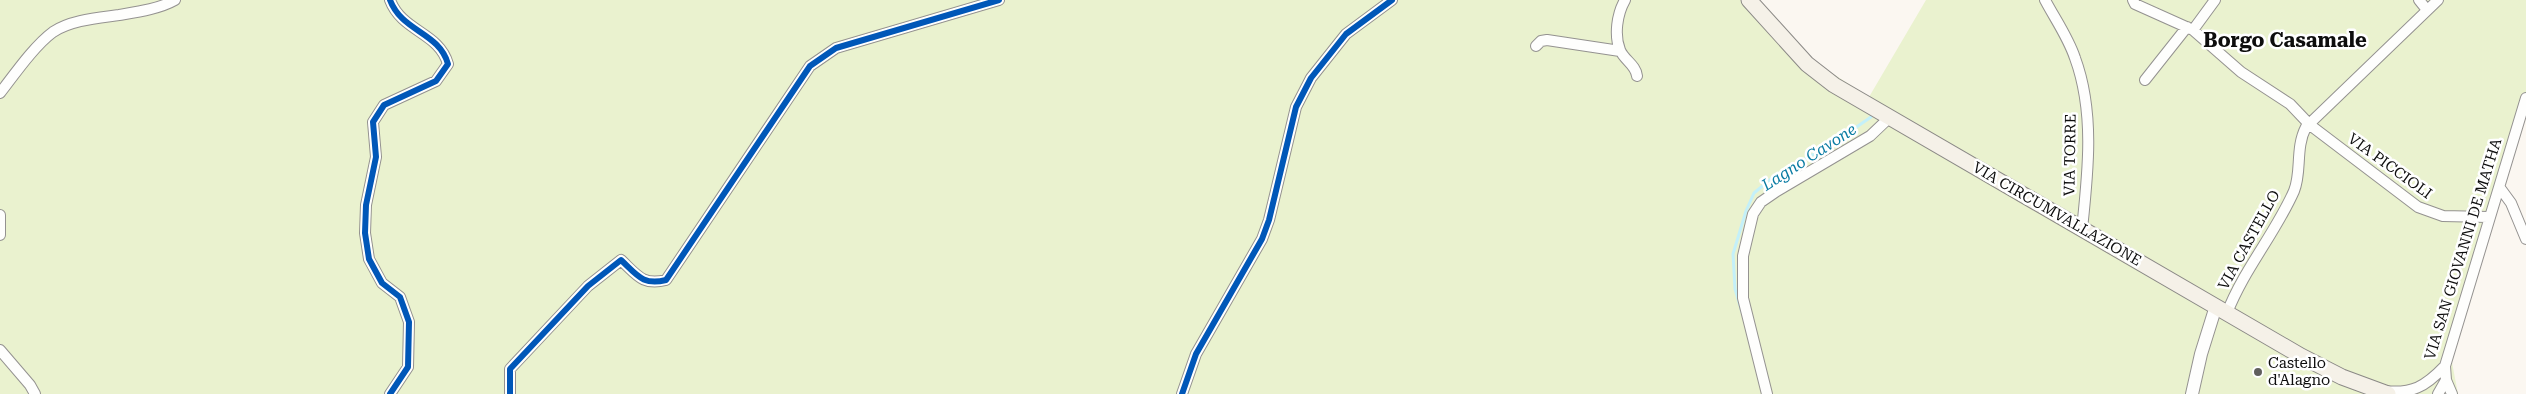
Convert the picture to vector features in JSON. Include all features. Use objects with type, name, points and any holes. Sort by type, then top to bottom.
[{"type":"main road","name":"VIA CIRCUMVALLAZIONE","points":[[1749,0],[1807,64],[1834,85],[2221,310],[2321,366],[2384,393]]},
{"type":"street","points":[[0,93],[40,44],[53,32],[84,21],[131,13],[168,4],[175,0]]},
{"type":"street","points":[[390,0],[394,11],[410,27],[434,41],[444,51],[448,64],[436,81],[384,105],[373,122],[376,157],[366,204],[365,233],[369,259],[382,283],[400,297],[410,322],[408,367],[390,394]]},
{"type":"street","points":[[510,394],[510,369],[588,286],[621,260],[640,278],[653,284],[666,280],[810,66],[836,48],[999,0]]},
{"type":"street","points":[[1182,394],[1196,354],[1262,239],[1296,107],[1311,78],[1346,34],[1392,0]]},
{"type":"street","points":[[1620,51],[1617,25],[1619,10],[1625,0]]},
{"type":"street","name":"VIA TORRE","points":[[2045,0],[2076,60],[2086,107],[2088,155],[2082,229]]},
{"type":"street","name":"VIA PICCIOLI","points":[[2133,0],[2135,4],[2190,29],[2241,72],[2290,104],[2310,125],[2418,207],[2443,216],[2488,217]]},
{"type":"street","points":[[2145,80],[2215,0]]},
{"type":"street","points":[[2419,0],[2427,10]]},
{"type":"street","name":"VIA CASTELLO","points":[[2221,310],[2278,224],[2295,189],[2300,142],[2306,127],[2438,0]]},
{"type":"street","points":[[1536,46],[1541,41],[1547,40],[1620,51],[1629,60],[1638,76]]},
{"type":"street","name":"VIA SAN GIOVANNI DE MATHA","points":[[2384,393],[2409,392],[2421,387],[2435,377],[2445,366],[2488,217],[2500,188],[2526,98]]},
{"type":"street","points":[[1767,394],[1743,298],[1743,256],[1753,214],[1761,202],[1769,196],[1870,136],[1885,115]]},
{"type":"street","points":[[2500,188],[2511,203],[2526,239]]},
{"type":"street","points":[[0,214],[0,234]]},
{"type":"street","points":[[2192,394],[2201,354],[2221,310]]},
{"type":"street","points":[[0,350],[30,385],[35,394]]},
{"type":"street","points":[[2445,366],[2446,380],[2452,394]]},
{"type":"street","points":[[2426,394],[2435,377]]},
{"type":"street","points":[[2438,394],[2446,380]]},
{"type":"green space","points":[[0,0],[1756,0],[1810,59],[1869,97],[1926,0],[2526,0],[2526,114],[2451,357],[2458,394],[0,394]]},
{"type":"waterway","name":"Lagno Cavone","points":[[1742,312],[1735,289],[1733,254],[1746,211],[1754,193],[1776,175],[1832,144],[1871,117]]},
{"type":"cycle path","points":[[390,0],[403,19],[437,45],[448,64],[436,81],[384,105],[373,122],[376,157],[366,205],[365,233],[369,259],[382,283],[400,297],[409,322],[408,367],[390,394]]},
{"type":"cycle path","points":[[510,394],[510,369],[588,286],[621,260],[641,278],[652,282],[666,280],[810,66],[836,48],[999,0]]},
{"type":"cycle path","points":[[1182,394],[1196,354],[1262,239],[1269,220],[1296,107],[1311,78],[1346,34],[1392,0]]},
{"type":"place","name":"Castello d'Alagno","points":[[2258,372]]},
{"type":"district","name":"Borgo Casamale","points":[[2285,40]]}]
